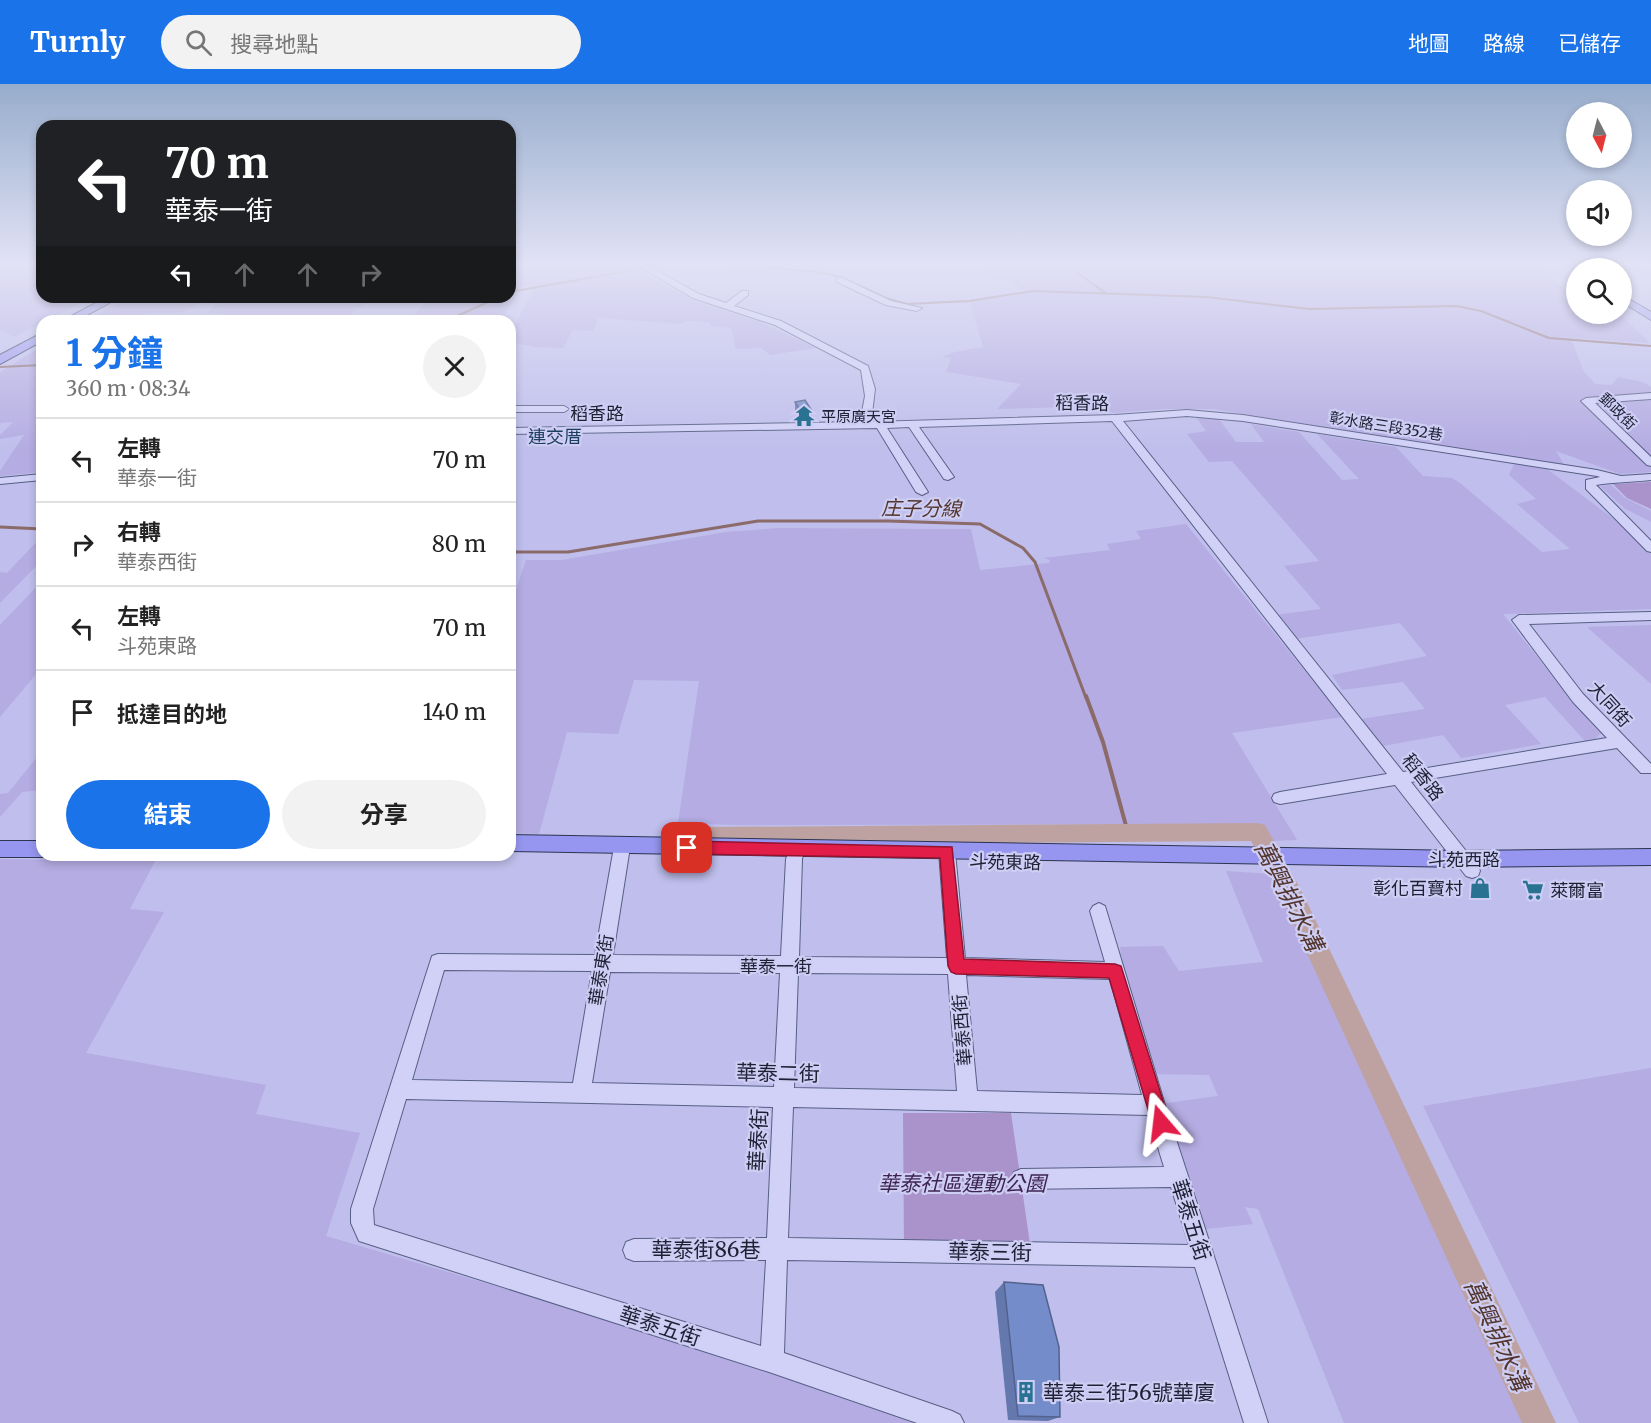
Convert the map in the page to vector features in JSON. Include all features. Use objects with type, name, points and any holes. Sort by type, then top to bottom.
[{"type":"main road","points":[[0,352],[36,331]]},
{"type":"main road","points":[[0,360],[36,339]]},
{"type":"main road","points":[[0,837],[36,838]]},
{"type":"main road","name":"斗苑東路","points":[[516,843],[621,851]]},
{"type":"main road","points":[[0,849],[36,849]]},
{"type":"main road","name":"斗苑東路","points":[[516,854],[621,851],[1281,860]]},
{"type":"main road","name":"斗苑西路","points":[[1468,865],[1651,857]]},
{"type":"main road","name":"斗苑西路","points":[[1281,860],[1651,869]]},
{"type":"street","points":[[787,327],[865,368],[870,380],[866,425]]},
{"type":"street","name":"郵政街","points":[[1651,396],[1586,401],[1651,463]]},
{"type":"street","points":[[516,409],[564,409]]},
{"type":"street","name":"彰水路三段352巷","points":[[1114,418],[1187,413],[1243,418],[1621,478],[1651,477]]},
{"type":"street","name":"稻香路","points":[[516,431],[880,425],[1114,418],[1468,865]]},
{"type":"street","points":[[910,423],[948,477]]},
{"type":"street","points":[[880,425],[922,492]]},
{"type":"street","points":[[0,482],[36,478]]},
{"type":"street","points":[[1621,478],[1594,480],[1590,482],[1590,487],[1651,548]]},
{"type":"street","name":"大同街","points":[[1620,742],[1578,698],[1519,620],[1651,616]]},
{"type":"street","points":[[1620,742],[1646,769]]},
{"type":"street","name":"大同街","points":[[1280,798],[1620,742]]},
{"type":"street","name":"華泰東街","points":[[581,1093],[621,851]]},
{"type":"street","name":"華泰街","points":[[772,1361],[788,967],[795,854]]},
{"type":"street","name":"華泰西街","points":[[947,856],[968,1102]]},
{"type":"street","name":"華泰五街","points":[[1100,911],[1115,971],[1155,1105],[1256,1423]]},
{"type":"street","name":"華泰一街","points":[[400,1089],[438,962],[788,967],[956,966],[1115,971]]},
{"type":"street","name":"華泰五街","points":[[400,1089],[362,1209],[362,1223],[367,1233],[772,1361],[952,1423]]},
{"type":"street","name":"華泰二街","points":[[400,1089],[1155,1105]]},
{"type":"street","points":[[1021,1179],[1178,1177]]},
{"type":"street","name":"華泰街86巷","points":[[634,1250],[777,1249]]},
{"type":"street","name":"華泰三街","points":[[777,1249],[1203,1256]]},
{"type":"shaded area","points":[[0,327],[33,327],[14,337],[0,330]]},
{"type":"shaded area","points":[[516,327],[595,327],[594,331],[573,330],[563,348],[516,343]]},
{"type":"shaded area","points":[[726,327],[772,327],[816,348],[770,355],[761,348],[736,349],[731,328]]},
{"type":"shaded area","points":[[977,327],[1634,327],[1650,343],[1571,338],[1583,370],[1595,384],[1612,385],[1618,377],[1643,382],[1651,387],[1651,472],[1620,474],[1556,451],[1565,466],[1213,409],[1164,409],[1112,413],[1100,406],[997,409],[1021,384],[946,372],[951,358],[942,357],[983,347]]},
{"type":"shaded area","points":[[36,350],[36,473],[0,476],[0,471],[24,435],[0,439],[0,435],[13,422],[0,423],[0,372]]},
{"type":"shaded area","points":[[1196,417],[1219,419],[1236,442],[1264,442],[1251,424],[1299,432],[1342,480],[1359,479],[1317,434],[1396,447],[1423,476],[1452,478],[1460,483],[1542,552],[1570,549],[1517,504],[1536,499],[1509,475],[1514,464],[1547,469],[1651,547],[1651,609],[1503,614],[1572,700],[1602,732],[1595,739],[1585,741],[1545,697],[1505,705],[1541,744],[1461,758],[1443,735],[1383,746],[1361,719],[1425,709],[1403,682],[1342,690],[1332,675],[1427,656],[1400,623],[1295,639],[1275,615],[1321,609],[1284,566],[1319,561],[1232,461],[1209,462],[1187,434],[1206,431]]},
{"type":"shaded area","points":[[1611,485],[1625,498],[1651,511],[1651,522],[1624,508],[1600,486]]},
{"type":"shaded area","points":[[1186,524],[1342,717],[1232,733],[1297,840],[1271,841],[1261,824],[736,825],[678,823],[699,681],[634,680],[618,734],[567,732],[539,834],[516,833],[516,590],[526,560],[562,560],[726,532],[779,528],[971,529],[980,570],[1049,563],[1050,560],[1044,558],[1110,550],[1107,544],[1141,539],[1136,531]]},
{"type":"shaded area","points":[[36,542],[36,566],[0,603],[0,572],[7,573]]},
{"type":"shaded area","points":[[36,587],[36,674],[0,717],[0,625]]},
{"type":"shaded area","points":[[1651,625],[1651,684],[1587,627]]},
{"type":"shaded area","points":[[36,758],[36,791],[22,792],[0,817],[0,794],[8,793]]},
{"type":"shaded area","points":[[0,859],[155,861],[130,909],[164,912],[86,1053],[266,1085],[256,1114],[360,1133],[326,1236],[808,1378],[932,1423],[0,1423]]},
{"type":"shaded area","points":[[1226,871],[1271,874],[1526,1423],[1344,1423],[1258,1209],[1245,1207],[1253,1224],[1197,1230],[1160,1104],[1218,1096],[1209,1075],[1153,1074],[1124,976],[1120,947],[1163,946],[1179,971],[1263,962]]},
{"type":"shaded area","points":[[1651,1068],[1651,1423],[1579,1423],[1423,1106]]},
{"type":"green space","points":[[1651,482],[1651,509],[1627,498],[1613,484]]},
{"type":"green space","name":"華泰社區運動公園","points":[[903,1113],[1011,1113],[1030,1244],[904,1246]]},
{"type":"building","points":[[805,400],[812,411],[801,412],[795,402]]},
{"type":"building","points":[[1004,1282],[1043,1285],[1059,1347],[1060,1417],[1018,1416]]},
{"type":"waterway","points":[[1523,327],[1549,338],[1651,346]]},
{"type":"waterway","points":[[0,367],[36,365]]},
{"type":"waterway","name":"庄子分線","points":[[516,552],[568,552],[758,521],[980,524],[1023,548],[1035,562],[1086,698]]},
{"type":"waterway","name":"庄子分線","points":[[0,527],[36,529]]},
{"type":"waterway","name":"庄子分線","points":[[1086,696],[1103,742],[1128,833]]},
{"type":"waterway","name":"萬興排水溝","points":[[673,832],[712,836],[1257,832],[1294,899],[1539,1423]]},
{"type":"place","name":"平原廣天宮","points":[[804,416]]},
{"type":"place","name":"彰化百寶村","points":[[1480,888]]},
{"type":"place","name":"萊爾富","points":[[1533,890]]},
{"type":"place","name":"華泰三街56號華廈","points":[[1026,1392]]},
{"type":"district","name":"連交厝","points":[[555,436]]},
{"type":"route","points":[[687,848],[947,852],[956,966],[1115,971],[1161,1123]]}]
